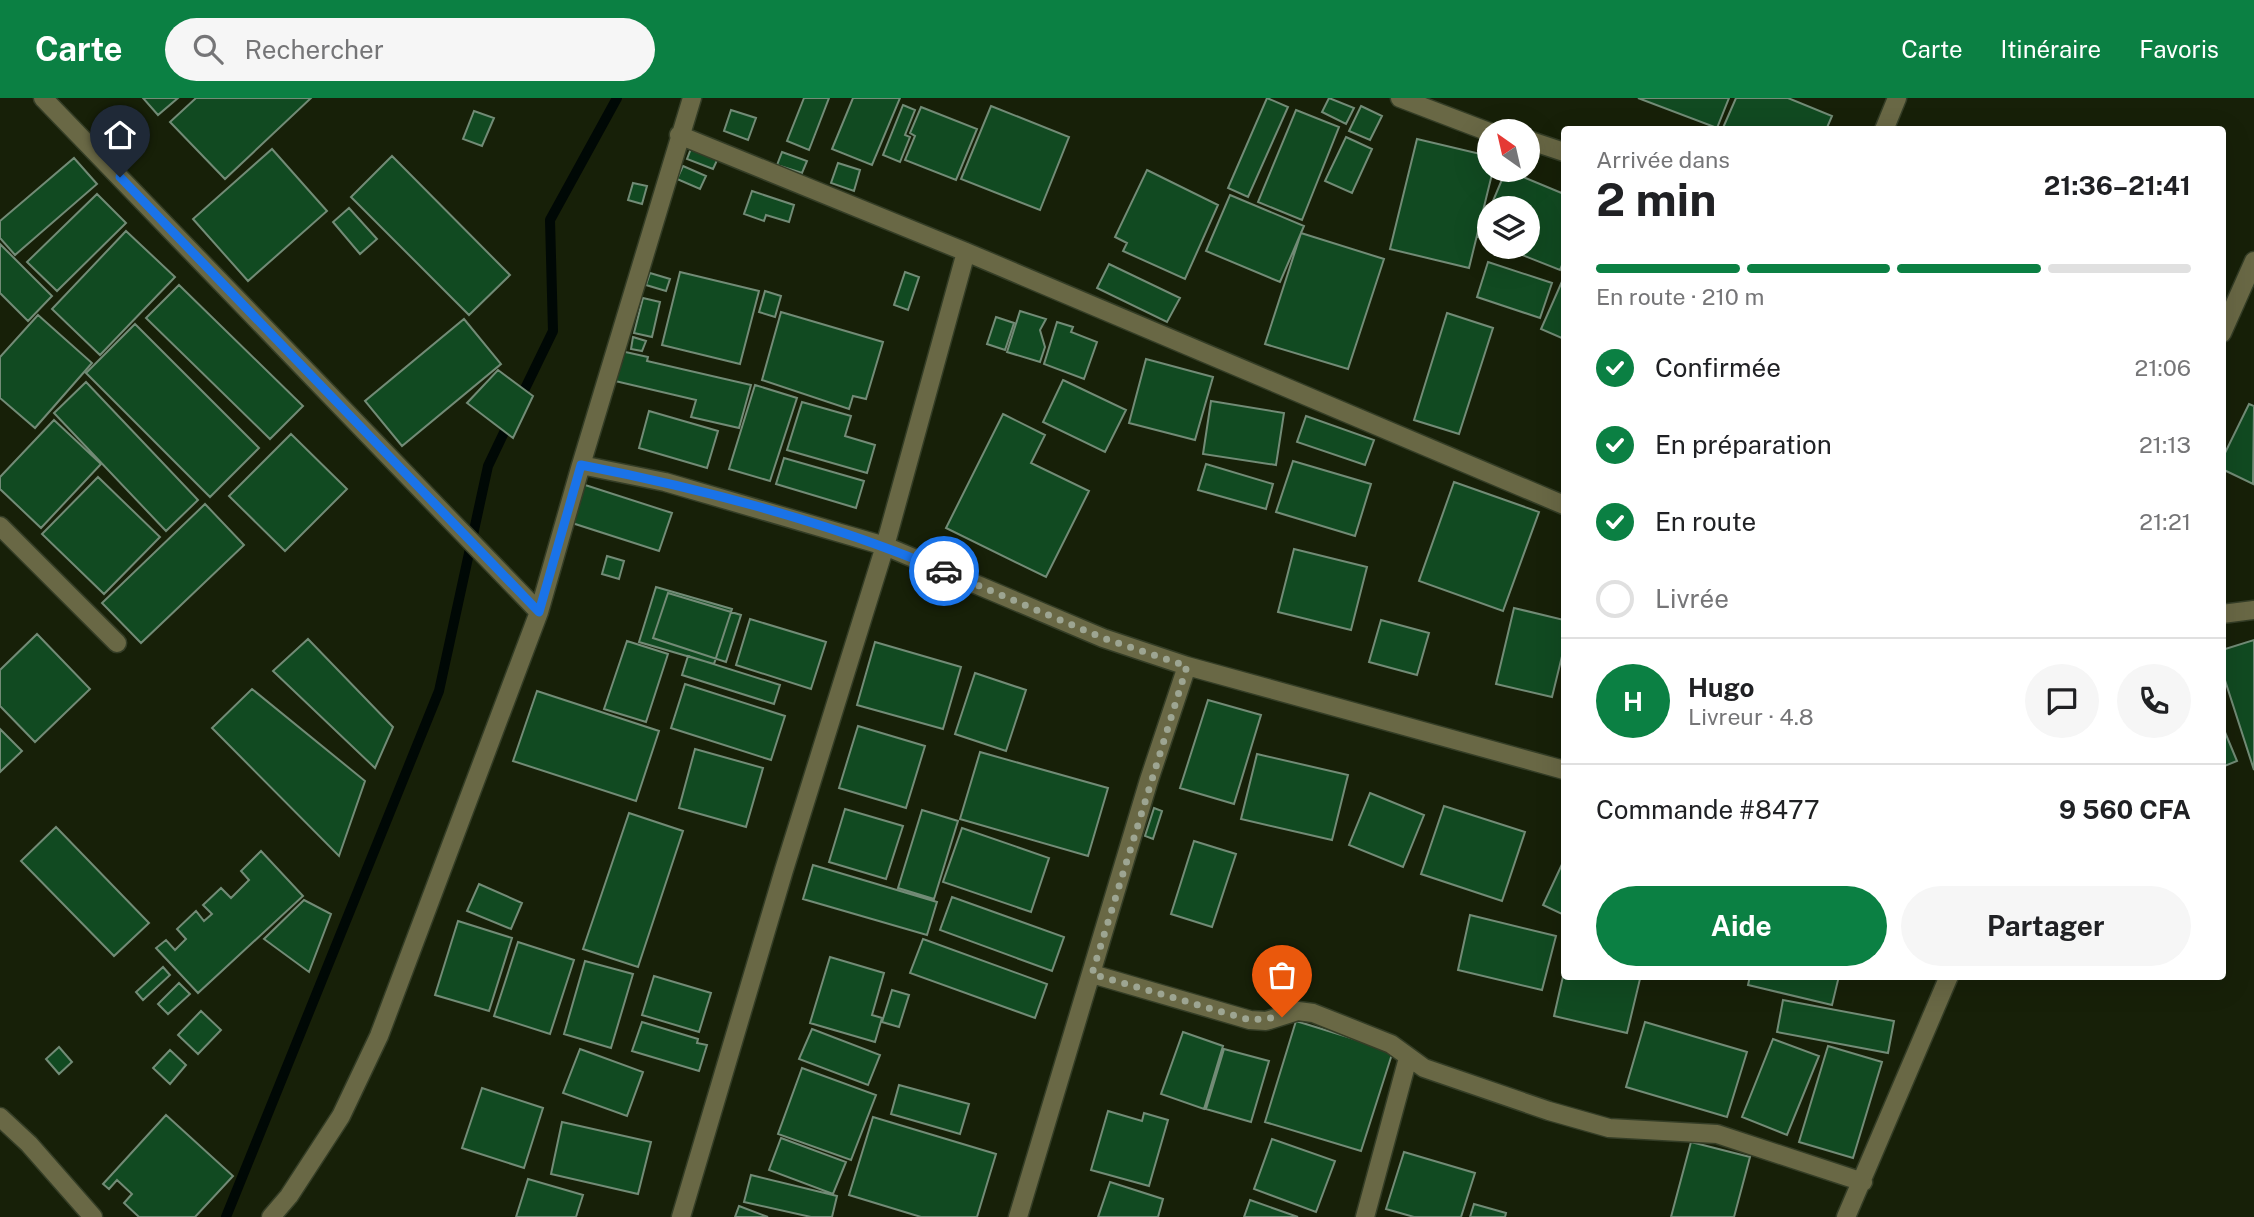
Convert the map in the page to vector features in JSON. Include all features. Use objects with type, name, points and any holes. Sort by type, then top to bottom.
[{"type":"street","points":[[43,98],[539,612]]},
{"type":"street","points":[[271,1217],[289,1196],[341,1116],[379,1036],[539,612],[692,98]]},
{"type":"street","points":[[1400,98],[1477,127]]},
{"type":"street","points":[[1886,126],[1897,98]]},
{"type":"street","points":[[680,135],[966,251],[1561,504]]},
{"type":"street","points":[[1540,145],[1561,151]]},
{"type":"street","points":[[681,1217],[784,870],[885,546],[966,251]]},
{"type":"street","points":[[2226,324],[2254,261]]},
{"type":"street","points":[[581,465],[665,482],[885,546],[1103,638],[1187,666],[1561,769]]},
{"type":"street","points":[[0,526],[117,643]]},
{"type":"street","points":[[2226,614],[2254,610]]},
{"type":"street","points":[[1018,1217],[1187,666]]},
{"type":"street","points":[[1092,974],[1250,1020],[1266,1021],[1298,1011],[1313,1013],[1391,1044],[1408,1058],[1456,1080],[1609,1128],[1717,1135],[1863,1182]]},
{"type":"street","points":[[1846,1217],[1947,980]]},
{"type":"street","points":[[1365,1217],[1408,1058]]},
{"type":"street","points":[[0,1117],[29,1144],[93,1217]]},
{"type":"building","points":[[143,98],[178,98],[158,115]]},
{"type":"building","points":[[196,98],[311,98],[225,179],[170,122]]},
{"type":"building","points":[[804,98],[829,98],[809,150],[787,141]]},
{"type":"building","points":[[853,98],[900,98],[872,165],[832,149]]},
{"type":"building","points":[[1267,98],[1288,107],[1248,197],[1228,188]]},
{"type":"building","points":[[1329,98],[1354,108],[1346,124],[1322,112]]},
{"type":"building","points":[[1638,98],[1729,98],[1718,126]]},
{"type":"building","points":[[1736,98],[1788,98],[1832,116],[1828,126],[1724,126]]},
{"type":"building","points":[[903,105],[915,110],[905,135],[910,137],[900,162],[883,155]]},
{"type":"building","points":[[991,106],[1069,137],[1040,210],[961,179]]},
{"type":"building","points":[[1361,106],[1382,116],[1370,140],[1349,131]]},
{"type":"building","points":[[921,107],[977,129],[956,180],[905,160],[915,136],[910,133]]},
{"type":"building","points":[[731,110],[756,118],[748,140],[724,131]]},
{"type":"building","points":[[1296,110],[1339,127],[1302,220],[1258,202]]},
{"type":"building","points":[[474,111],[494,118],[482,146],[463,139]]},
{"type":"building","points":[[1346,137],[1372,149],[1352,193],[1325,181]]},
{"type":"building","points":[[1417,139],[1477,153],[1477,182],[1490,182],[1487,196],[1477,196],[1477,235],[1469,268],[1390,249]]},
{"type":"building","points":[[692,146],[719,156],[713,169],[687,159]]},
{"type":"building","points":[[272,149],[327,211],[248,281],[193,219]]},
{"type":"building","points":[[782,152],[807,161],[802,173],[777,165]]},
{"type":"building","points":[[392,156],[510,275],[469,315],[351,197]]},
{"type":"building","points":[[74,158],[97,184],[15,255],[0,238],[0,221]]},
{"type":"building","points":[[838,163],[860,170],[854,191],[831,183]]},
{"type":"building","points":[[683,166],[706,176],[700,189],[677,179]]},
{"type":"building","points":[[1147,170],[1218,205],[1185,279],[1123,251],[1127,243],[1115,237]]},
{"type":"building","points":[[1501,182],[1535,182],[1561,193],[1560,270],[1532,259],[1540,259],[1540,196],[1495,196]]},
{"type":"building","points":[[633,183],[647,186],[642,204],[628,200]]},
{"type":"building","points":[[752,191],[794,205],[789,222],[766,215],[764,221],[744,214]]},
{"type":"building","points":[[97,194],[126,223],[57,291],[27,262]]},
{"type":"building","points":[[1230,195],[1304,226],[1280,282],[1206,251]]},
{"type":"building","points":[[349,208],[377,239],[360,254],[333,222]]},
{"type":"building","points":[[126,231],[175,277],[100,355],[52,309]]},
{"type":"building","points":[[1301,233],[1384,259],[1348,369],[1265,344]]},
{"type":"building","points":[[0,244],[52,296],[28,321],[0,293]]},
{"type":"building","points":[[1488,262],[1552,283],[1540,318],[1477,297]]},
{"type":"building","points":[[1109,264],[1180,298],[1167,322],[1097,288]]},
{"type":"building","points":[[680,272],[759,291],[740,364],[662,345]]},
{"type":"building","points":[[905,272],[919,277],[908,310],[894,305]]},
{"type":"building","points":[[650,273],[670,279],[666,291],[646,285]]},
{"type":"building","points":[[1561,284],[1561,338],[1541,329]]},
{"type":"building","points":[[179,285],[303,406],[270,439],[146,318]]},
{"type":"building","points":[[765,291],[781,296],[775,317],[759,312]]},
{"type":"building","points":[[643,298],[660,302],[652,337],[634,333]]},
{"type":"building","points":[[1020,311],[1046,319],[1040,330],[1045,347],[1040,362],[1007,352]]},
{"type":"building","points":[[781,312],[883,342],[866,399],[853,396],[849,409],[762,380]]},
{"type":"building","points":[[1447,313],[1493,328],[1459,434],[1414,420]]},
{"type":"building","points":[[38,315],[92,363],[35,428],[0,398],[0,357]]},
{"type":"building","points":[[996,317],[1014,323],[1005,350],[987,344]]},
{"type":"building","points":[[464,319],[501,364],[402,446],[365,401]]},
{"type":"building","points":[[1057,322],[1073,327],[1071,332],[1097,342],[1084,379],[1044,364]]},
{"type":"building","points":[[135,324],[259,448],[210,497],[86,373]]},
{"type":"building","points":[[633,337],[646,341],[642,351],[631,349]]},
{"type":"building","points":[[621,351],[648,357],[647,361],[751,385],[739,428],[691,417],[696,400],[615,381]]},
{"type":"building","points":[[1146,359],[1213,377],[1195,440],[1129,423]]},
{"type":"building","points":[[498,370],[533,396],[513,438],[467,403]]},
{"type":"building","points":[[1063,380],[1126,410],[1105,452],[1043,422]]},
{"type":"building","points":[[86,382],[198,500],[166,531],[54,413]]},
{"type":"building","points":[[755,385],[797,398],[770,481],[729,469]]},
{"type":"building","points":[[1211,401],[1284,413],[1276,465],[1203,454]]},
{"type":"building","points":[[802,402],[851,416],[845,436],[875,445],[867,473],[787,450]]},
{"type":"building","points":[[2249,404],[2254,406],[2253,484],[2226,471],[2226,451]]},
{"type":"building","points":[[649,411],[718,431],[707,468],[639,448]]},
{"type":"building","points":[[1003,414],[1045,435],[1031,463],[1089,491],[1046,577],[946,528]]},
{"type":"building","points":[[1306,416],[1374,440],[1365,465],[1297,442]]},
{"type":"building","points":[[54,420],[101,464],[41,528],[0,489],[0,477]]},
{"type":"building","points":[[291,434],[347,489],[285,551],[229,496]]},
{"type":"building","points":[[784,458],[864,481],[856,508],[776,484]]},
{"type":"building","points":[[1293,461],[1371,484],[1355,536],[1276,512]]},
{"type":"building","points":[[1206,464],[1273,484],[1266,509],[1198,490]]},
{"type":"building","points":[[98,477],[160,537],[104,594],[42,534]]},
{"type":"building","points":[[1454,482],[1539,512],[1503,611],[1419,581]]},
{"type":"building","points":[[582,484],[672,513],[659,551],[569,522]]},
{"type":"building","points":[[205,504],[244,545],[141,643],[102,603]]},
{"type":"building","points":[[1294,549],[1367,567],[1351,630],[1278,612]]},
{"type":"building","points":[[607,556],[624,561],[619,579],[602,574]]},
{"type":"building","points":[[656,587],[732,609],[714,664],[639,642]]},
{"type":"building","points":[[668,593],[741,615],[726,662],[653,638]]},
{"type":"building","points":[[1514,608],[1561,619],[1561,660],[1552,697],[1496,684]]},
{"type":"building","points":[[750,619],[826,642],[811,689],[736,665]]},
{"type":"building","points":[[1381,620],[1429,633],[1417,675],[1369,662]]},
{"type":"building","points":[[37,634],[90,689],[35,742],[0,706],[0,670]]},
{"type":"building","points":[[308,639],[393,727],[375,768],[273,671]]},
{"type":"building","points":[[2254,640],[2254,770],[2226,683],[2226,649]]},
{"type":"building","points":[[627,641],[668,654],[646,722],[604,709]]},
{"type":"building","points":[[875,642],[961,667],[943,729],[857,705]]},
{"type":"building","points":[[688,656],[780,685],[774,704],[682,675]]},
{"type":"building","points":[[975,673],[1026,690],[1006,751],[955,734]]},
{"type":"building","points":[[685,684],[785,716],[771,760],[671,728]]},
{"type":"building","points":[[252,689],[365,781],[339,856],[212,728]]},
{"type":"building","points":[[537,691],[659,731],[636,801],[513,761]]},
{"type":"building","points":[[1208,700],[1261,715],[1234,804],[1180,788]]},
{"type":"building","points":[[858,726],[925,746],[906,808],[839,788]]},
{"type":"building","points":[[0,729],[22,751],[0,772]]},
{"type":"building","points":[[2226,735],[2237,761],[2226,765]]},
{"type":"building","points":[[695,749],[763,768],[746,827],[679,808]]},
{"type":"building","points":[[980,752],[1108,788],[1088,856],[960,819]]},
{"type":"building","points":[[1257,754],[1348,775],[1332,840],[1241,819]]},
{"type":"building","points":[[1370,793],[1424,815],[1403,867],[1349,845]]},
{"type":"building","points":[[1444,806],[1525,832],[1502,901],[1421,874]]},
{"type":"building","points":[[1154,808],[1162,811],[1153,839],[1145,836]]},
{"type":"building","points":[[845,809],[903,826],[886,879],[829,862]]},
{"type":"building","points":[[922,810],[958,821],[934,899],[898,888]]},
{"type":"building","points":[[629,813],[683,831],[638,967],[583,949]]},
{"type":"building","points":[[56,827],[149,923],[114,956],[21,861]]},
{"type":"building","points":[[962,828],[1049,858],[1031,912],[943,882]]},
{"type":"building","points":[[1194,841],[1236,854],[1212,927],[1171,914]]},
{"type":"building","points":[[261,851],[303,896],[198,993],[156,948],[166,940],[175,950],[186,939],[177,929],[196,911],[204,921],[212,914],[203,905],[221,888],[231,898],[249,880],[241,871]]},
{"type":"building","points":[[813,865],[937,902],[927,935],[803,899]]},
{"type":"building","points":[[1561,866],[1561,914],[1543,905]]},
{"type":"building","points":[[479,884],[522,903],[511,929],[467,911]]},
{"type":"building","points":[[952,897],[1064,937],[1052,971],[940,930]]},
{"type":"building","points":[[304,900],[331,914],[309,972],[264,939]]},
{"type":"building","points":[[1470,915],[1556,936],[1542,990],[1458,970]]},
{"type":"building","points":[[458,921],[512,938],[489,1011],[435,995]]},
{"type":"building","points":[[923,939],[1047,984],[1035,1018],[910,973]]},
{"type":"building","points":[[518,942],[574,960],[550,1034],[494,1016]]},
{"type":"building","points":[[830,957],[884,973],[872,1015],[882,1018],[875,1042],[810,1023]]},
{"type":"building","points":[[585,961],[633,974],[611,1048],[564,1034]]},
{"type":"building","points":[[163,967],[170,975],[143,1000],[136,992]]},
{"type":"building","points":[[654,976],[711,993],[699,1032],[642,1015]]},
{"type":"building","points":[[1562,980],[1640,980],[1627,1033],[1554,1016]]},
{"type":"building","points":[[1749,980],[1838,980],[1832,1005],[1748,985]]},
{"type":"building","points":[[179,983],[190,994],[168,1014],[158,1004]]},
{"type":"building","points":[[892,990],[909,995],[899,1027],[882,1022]]},
{"type":"building","points":[[1783,1000],[1894,1021],[1888,1053],[1777,1032]]},
{"type":"building","points":[[201,1011],[221,1030],[198,1054],[178,1035]]},
{"type":"building","points":[[1296,1021],[1393,1051],[1361,1151],[1265,1122]]},
{"type":"building","points":[[642,1022],[698,1039],[697,1043],[707,1045],[699,1071],[632,1051]]},
{"type":"building","points":[[1645,1022],[1747,1052],[1727,1117],[1626,1087]]},
{"type":"building","points":[[812,1029],[880,1055],[868,1085],[799,1059]]},
{"type":"building","points":[[1183,1032],[1223,1046],[1204,1109],[1161,1094]]},
{"type":"building","points":[[1773,1039],[1819,1056],[1787,1135],[1742,1117]]},
{"type":"building","points":[[1828,1046],[1882,1062],[1853,1158],[1799,1142]]},
{"type":"building","points":[[59,1047],[72,1062],[59,1074],[46,1059]]},
{"type":"building","points":[[580,1049],[643,1072],[627,1116],[563,1093]]},
{"type":"building","points":[[1224,1049],[1269,1061],[1251,1122],[1206,1109]]},
{"type":"building","points":[[170,1050],[186,1065],[170,1084],[153,1068]]},
{"type":"building","points":[[802,1068],[876,1095],[851,1160],[778,1134]]},
{"type":"building","points":[[899,1085],[969,1104],[960,1134],[891,1114]]},
{"type":"building","points":[[482,1088],[543,1108],[524,1168],[462,1148]]},
{"type":"building","points":[[1108,1111],[1142,1121],[1144,1113],[1168,1120],[1149,1186],[1091,1170]]},
{"type":"building","points":[[166,1115],[233,1176],[195,1217],[139,1217],[124,1203],[132,1194],[117,1180],[109,1189],[103,1184]]},
{"type":"building","points":[[873,1117],[996,1154],[977,1217],[921,1217],[849,1195]]},
{"type":"building","points":[[562,1122],[651,1142],[638,1194],[551,1174]]},
{"type":"building","points":[[781,1138],[846,1162],[833,1194],[769,1170]]},
{"type":"building","points":[[1272,1139],[1335,1161],[1316,1212],[1254,1189]]},
{"type":"building","points":[[1691,1142],[1750,1157],[1734,1217],[1671,1217]]},
{"type":"building","points":[[1404,1152],[1475,1173],[1461,1217],[1414,1217],[1386,1209]]},
{"type":"building","points":[[751,1175],[837,1196],[832,1217],[811,1217],[744,1202]]},
{"type":"building","points":[[528,1179],[583,1195],[576,1217],[516,1217]]},
{"type":"building","points":[[1110,1182],[1163,1199],[1158,1217],[1098,1217]]},
{"type":"building","points":[[1250,1200],[1298,1217],[1244,1217]]},
{"type":"building","points":[[1474,1204],[1506,1213],[1505,1217],[1470,1217]]},
{"type":"building","points":[[739,1206],[768,1217],[735,1217]]},
{"type":"waterway","points":[[518,403],[553,331],[550,220],[617,98]]},
{"type":"waterway","points":[[226,1217],[439,691],[488,466],[510,420]]},
{"type":"way so far","points":[[944,571],[1103,638],[1187,666],[1149,780],[1092,974],[1250,1020],[1266,1021],[1282,1017]]},
{"type":"route","points":[[120,177],[539,612],[581,465],[665,482],[885,546],[944,571]]}]
